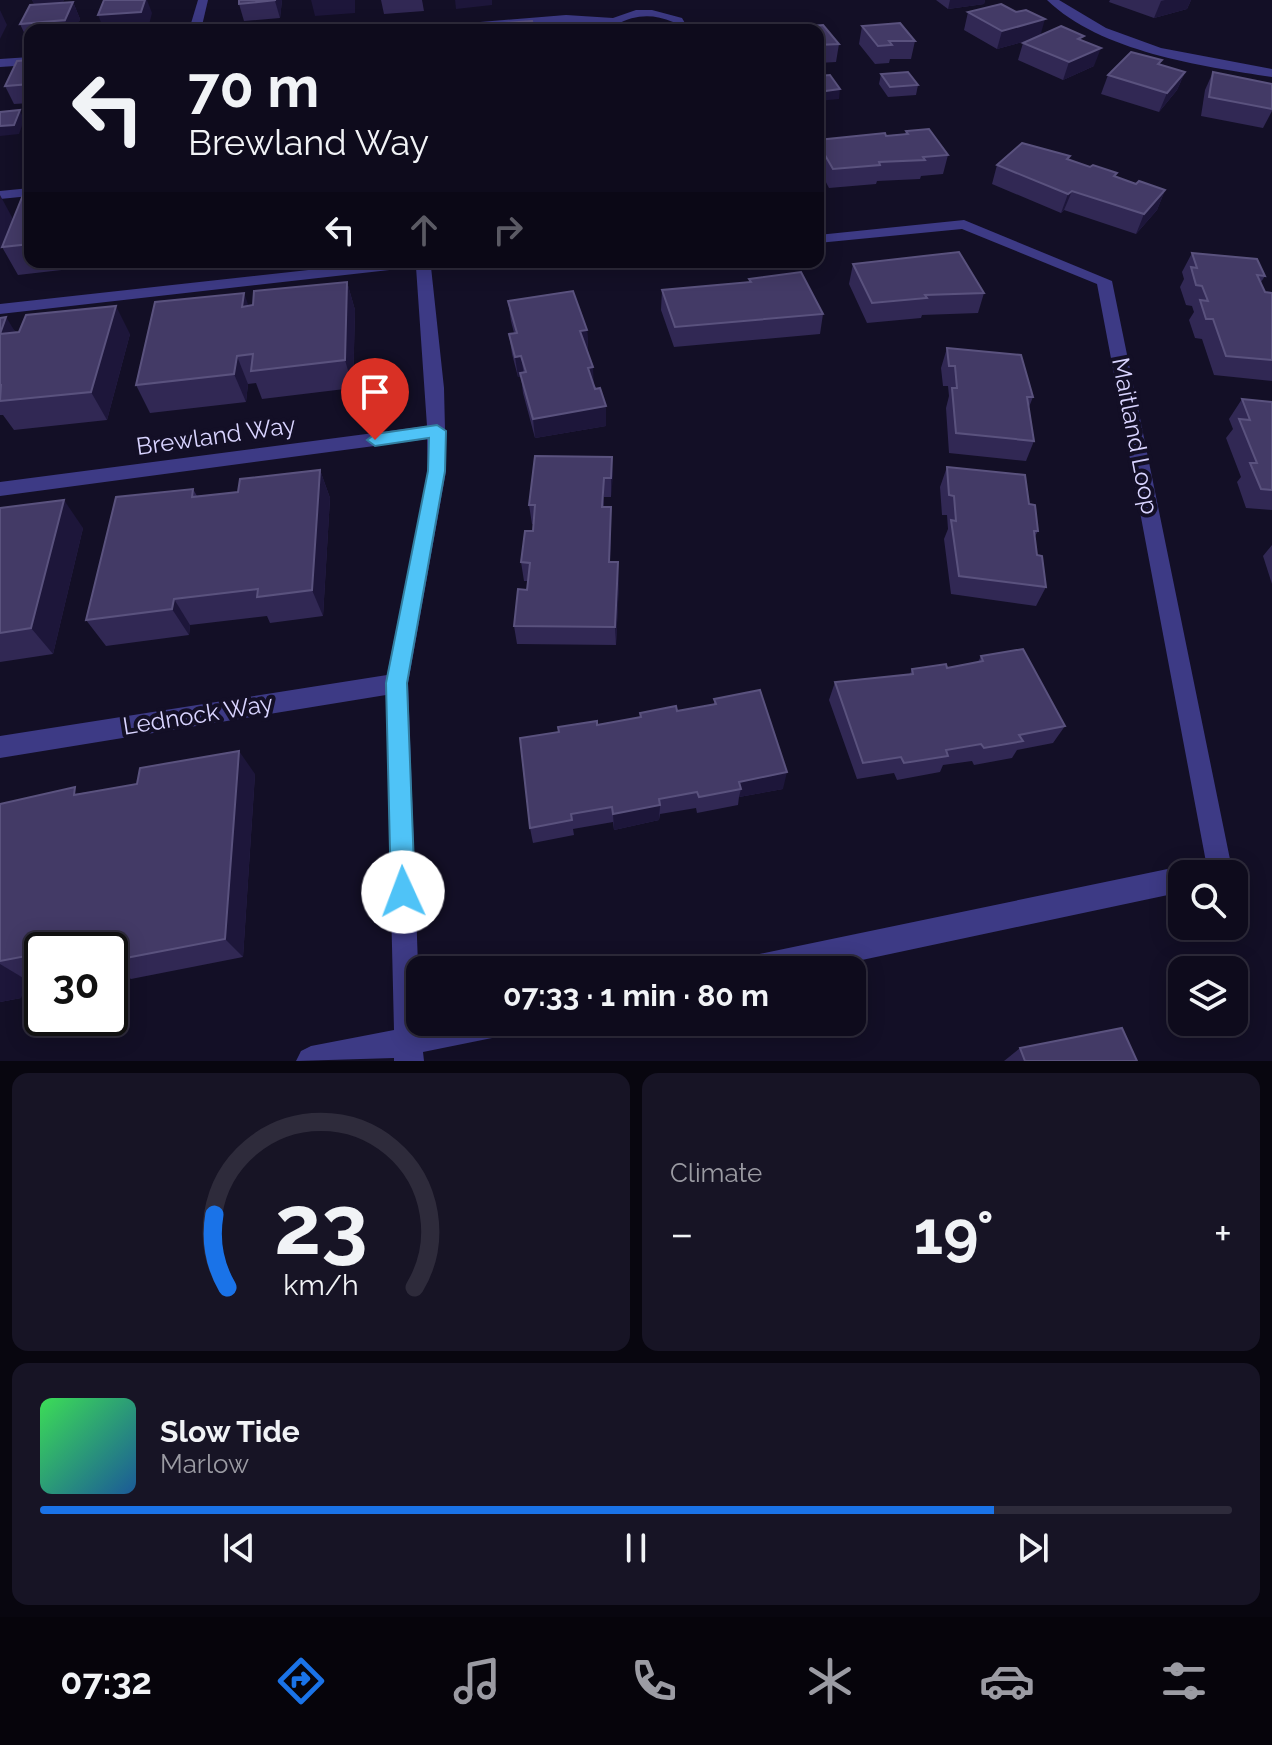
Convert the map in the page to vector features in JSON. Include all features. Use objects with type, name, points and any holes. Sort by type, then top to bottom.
[{"type":"street","points":[[197,24],[203,0]]},
{"type":"street","points":[[1052,0],[1078,18],[1148,47],[1205,62],[1272,73]]},
{"type":"street","points":[[614,24],[624,15],[643,12],[663,14],[678,20],[680,24]]},
{"type":"street","points":[[493,24],[566,18],[600,24]]},
{"type":"street","points":[[0,63],[24,61]]},
{"type":"street","points":[[0,195],[24,193]]},
{"type":"street","name":"Maitland Loop","points":[[824,238],[964,224],[1104,281],[1219,860]]},
{"type":"street","points":[[0,309],[369,268]]},
{"type":"street","points":[[408,1051],[397,683],[437,471],[437,431],[423,268]]},
{"type":"street","name":"Brewland Way","points":[[0,489],[437,431]]},
{"type":"street","name":"Lednock Way","points":[[0,747],[397,683]]},
{"type":"street","points":[[816,956],[1168,882]]},
{"type":"street","points":[[311,1061],[408,1051],[457,1036]]},
{"type":"building","points":[[104,0],[145,0],[141,12],[98,15]]},
{"type":"building","points":[[239,0],[276,0],[239,4]]},
{"type":"building","points":[[73,2],[65,20],[20,24],[30,5]]},
{"type":"building","points":[[1001,4],[1016,12],[1026,10],[1045,19],[1002,31],[968,12]]},
{"type":"building","points":[[532,21],[533,24],[491,24]]},
{"type":"building","points":[[900,23],[915,41],[889,41],[892,45],[878,46],[862,26]]},
{"type":"building","points":[[824,26],[839,44],[824,45]]},
{"type":"building","points":[[1061,26],[1084,36],[1078,39],[1101,48],[1069,62],[1023,43]]},
{"type":"building","points":[[1131,52],[1162,60],[1158,64],[1185,72],[1167,93],[1108,75]]},
{"type":"building","points":[[24,60],[24,84],[5,86],[17,61]]},
{"type":"building","points":[[908,72],[918,85],[890,87],[881,74]]},
{"type":"building","points":[[1213,72],[1272,84],[1272,109],[1209,97]]},
{"type":"building","points":[[830,75],[840,89],[824,91],[824,76]]},
{"type":"building","points":[[20,110],[14,125],[0,126],[0,112]]},
{"type":"building","points":[[929,129],[948,155],[833,169],[824,153],[824,139],[885,133],[886,136],[908,134],[906,131]]},
{"type":"building","points":[[1022,143],[1070,156],[1067,159],[1117,173],[1114,176],[1136,184],[1139,181],[1165,190],[1144,214],[1072,191],[1068,194],[997,165]]},
{"type":"building","points":[[24,192],[24,245],[2,247]]},
{"type":"building","points":[[959,252],[984,293],[925,295],[927,298],[872,303],[853,264]]},
{"type":"building","points":[[1192,253],[1257,259],[1265,276],[1257,275],[1265,292],[1272,293],[1272,360],[1226,356],[1213,319],[1206,319],[1200,300],[1208,301],[1202,286],[1196,285],[1191,267],[1197,268]]},
{"type":"building","points":[[801,272],[823,314],[675,327],[662,290],[751,282],[749,279]]},
{"type":"building","points":[[347,282],[345,360],[251,371],[253,354],[237,356],[234,374],[136,385],[155,302],[244,293],[242,307],[253,305],[254,291]]},
{"type":"building","points":[[573,291],[587,330],[580,331],[593,367],[588,368],[595,389],[600,388],[606,406],[533,419],[520,373],[526,372],[521,356],[515,357],[509,334],[517,333],[508,301]]},
{"type":"building","points":[[116,306],[91,392],[0,401],[0,334],[19,332],[26,315]]},
{"type":"building","points":[[6,317],[0,334],[0,318]]},
{"type":"building","points":[[947,348],[1021,355],[1033,397],[1027,397],[1034,441],[956,433],[952,388],[957,388],[955,366],[949,366]]},
{"type":"building","points":[[1242,399],[1272,402],[1272,490],[1261,489],[1250,463],[1257,463],[1239,419],[1250,420]]},
{"type":"building","points":[[535,456],[612,457],[611,478],[604,478],[602,507],[611,507],[609,562],[618,562],[615,627],[514,626],[518,589],[527,590],[530,563],[521,562],[525,531],[533,531],[535,505],[529,505]]},
{"type":"building","points":[[947,467],[1025,475],[1029,504],[1035,505],[1037,555],[1042,556],[1046,587],[959,576],[951,520],[956,521],[954,496],[949,495]]},
{"type":"building","points":[[320,470],[312,590],[257,597],[258,589],[174,599],[172,609],[86,620],[116,497],[193,489],[192,497],[238,492],[240,479]]},
{"type":"building","points":[[64,500],[31,628],[0,633],[0,508]]},
{"type":"building","points":[[1023,649],[1065,726],[1019,735],[1023,741],[984,748],[981,744],[946,750],[948,756],[904,763],[901,757],[863,763],[835,682],[913,674],[912,669],[946,664],[947,668],[983,661],[981,656]]},
{"type":"building","points":[[760,690],[787,772],[739,782],[741,789],[699,797],[697,792],[659,799],[660,805],[613,814],[612,807],[571,814],[572,820],[530,828],[520,738],[559,732],[558,727],[597,721],[597,725],[641,717],[640,713],[676,706],[677,711],[716,704],[714,699]]},
{"type":"building","points":[[239,751],[225,939],[128,958],[128,932],[24,932],[24,956],[0,961],[0,804],[75,787],[74,795],[137,784],[140,768]]},
{"type":"building","points":[[1122,1028],[1137,1061],[1025,1061],[1020,1048]]},
{"type":"route","points":[[375,440],[437,431],[437,471],[397,683],[403,892]]}]
